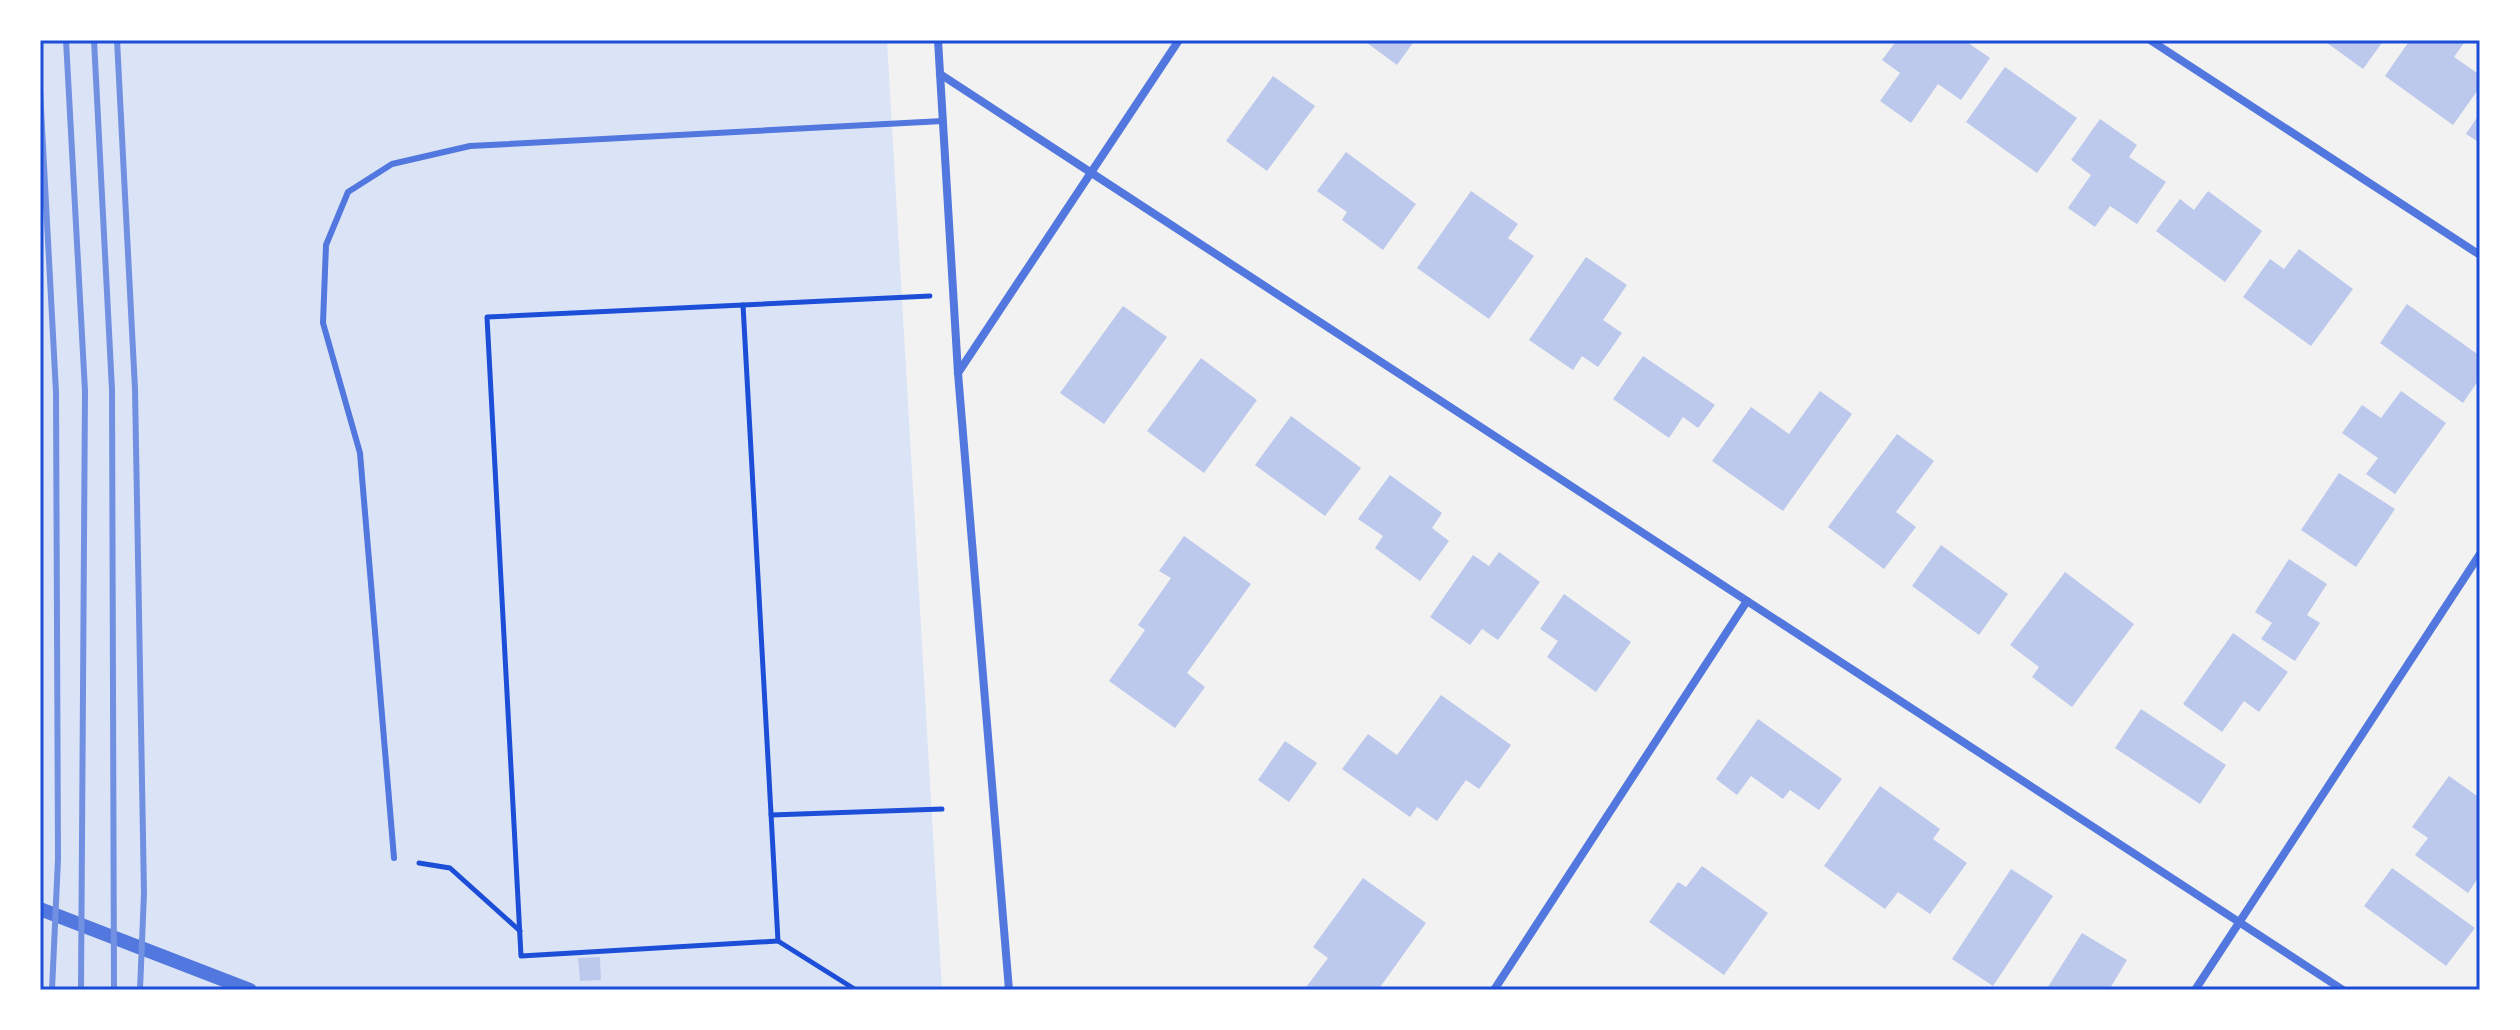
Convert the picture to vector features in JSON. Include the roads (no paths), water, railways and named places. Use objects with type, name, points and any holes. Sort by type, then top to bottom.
[{"type":"street","points":[[938,40],[958,373],[1009,990]]},
{"type":"street","points":[[958,373],[1179,40]]},
{"type":"street","points":[[2150,40],[2480,255]]},
{"type":"street","points":[[940,74],[2343,990]]},
{"type":"street","points":[[2195,990],[2480,554]]},
{"type":"street","points":[[1494,990],[1747,601]]},
{"type":"street","points":[[40,909],[250,990]]},
{"type":"lane","points":[[394,858],[360,453],[323,323],[326,245],[348,192],[392,164],[470,146],[943,121]]},
{"type":"railway","points":[[66,40],[85,391],[81,990]]},
{"type":"railway","points":[[94,40],[112,390],[114,990]]},
{"type":"railway","points":[[117,40],[135,389],[144,893],[140,990]]},
{"type":"railway","points":[[40,90],[56,392],[58,859],[52,990]]}]
